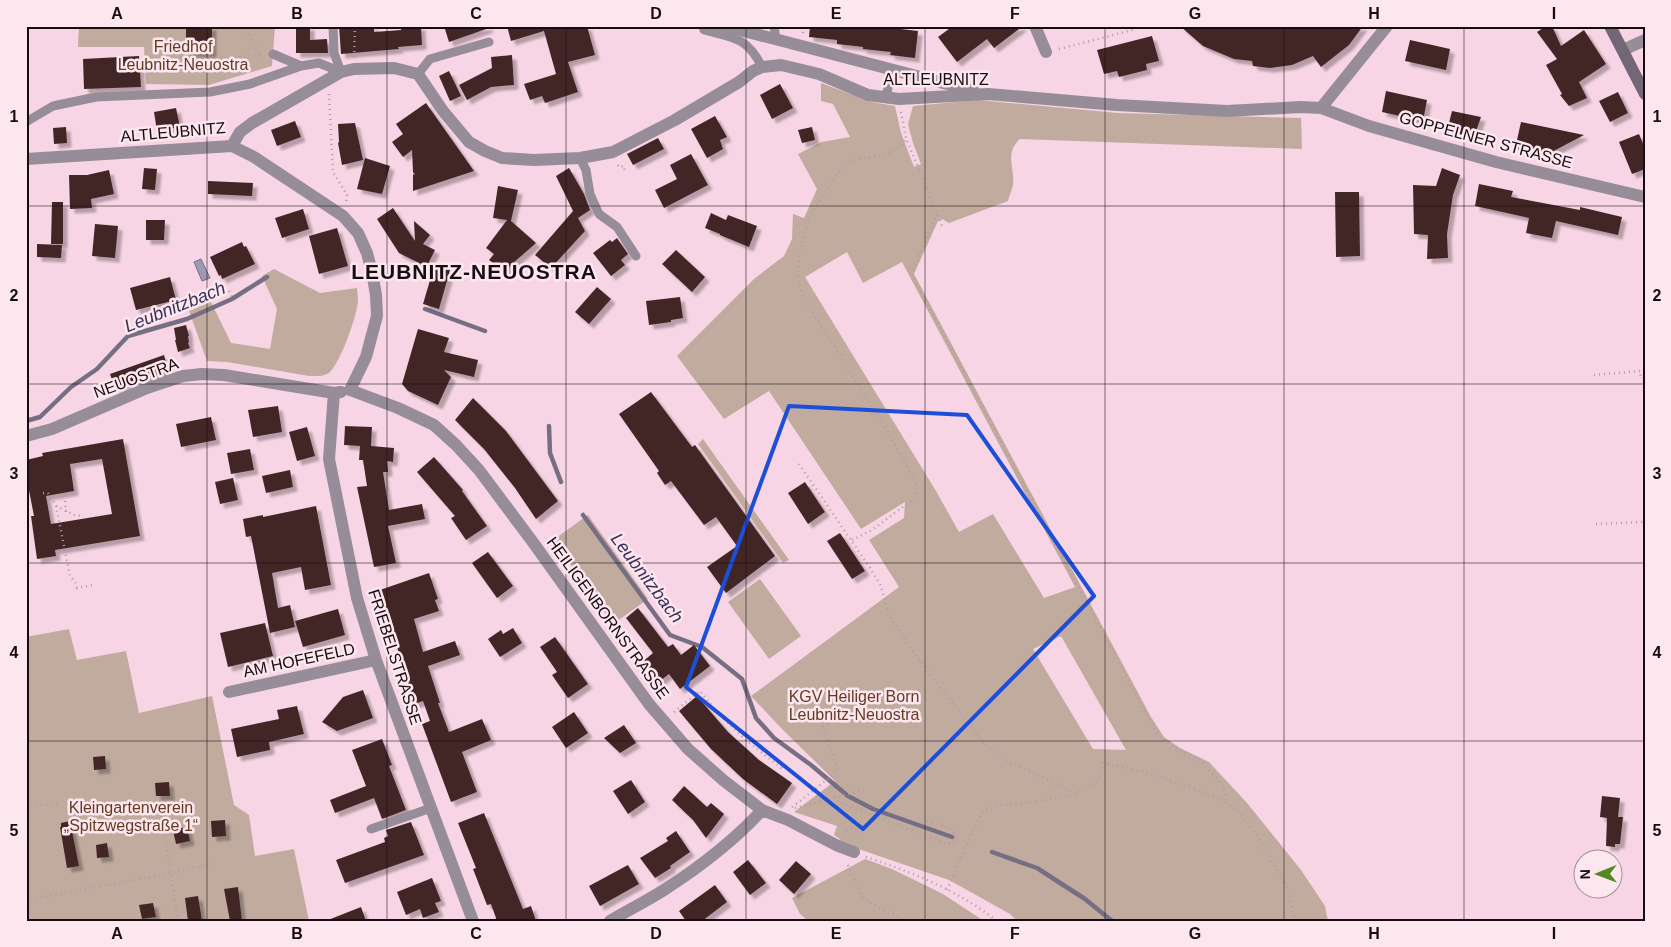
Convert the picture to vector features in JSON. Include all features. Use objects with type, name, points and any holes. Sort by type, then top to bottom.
[{"type":"street","points":[[725,26],[741,28],[776,40],[988,94]]},
{"type":"street","points":[[1035,26],[1046,52]]},
{"type":"street","points":[[1321,108],[1387,26]]},
{"type":"street","points":[[1610,26],[1645,94]]},
{"type":"street","points":[[1623,50],[1645,40]]},
{"type":"street","name":"ALTLEUBNITZ","points":[[762,67],[782,65],[819,74],[868,94],[892,98],[988,94],[1117,106],[1227,111],[1301,107],[1321,108]]},
{"type":"street","points":[[418,74],[443,111],[469,142],[484,151],[502,158],[534,160],[580,158],[613,152],[675,120],[762,67]]},
{"type":"street","name":"ALTLEUBNITZ","points":[[26,159],[232,146],[240,132],[252,123],[341,72],[354,69],[394,68],[418,74]]},
{"type":"street","name":"GOPPELNER STRASSE","points":[[1321,108],[1369,126],[1496,162],[1645,197]]},
{"type":"street","points":[[232,146],[254,157],[344,216],[358,233],[372,272],[377,316],[366,358],[350,390]]},
{"type":"street","name":"NEUOSTRA","points":[[26,436],[52,429],[147,388],[183,376],[202,374],[224,375],[334,393],[350,390]]},
{"type":"street","name":"HEILIGENBORNSTRASSE","points":[[350,390],[398,408],[434,425],[456,444],[479,470],[662,721],[688,749],[723,780],[762,810],[838,846],[849,856]]},
{"type":"street","name":"FRIEBELSTRASSE","points":[[334,393],[329,459],[357,598],[376,660],[473,921]]},
{"type":"street","name":"AM HOFEFELD","points":[[229,692],[376,660]]},
{"type":"street","points":[[610,921],[670,886],[702,863],[743,829],[762,810]]},
{"type":"lane","points":[[333,26],[334,53],[341,72]]},
{"type":"lane","points":[[703,26],[704,30],[737,39],[748,45],[762,67]]},
{"type":"lane","points":[[774,26],[776,40]]},
{"type":"lane","points":[[418,74],[430,59],[489,42]]},
{"type":"lane","points":[[273,54],[301,66]]},
{"type":"lane","points":[[26,122],[53,106],[96,97],[210,92],[250,84],[301,66],[318,63],[341,72]]},
{"type":"lane","points":[[892,70],[892,98]]},
{"type":"lane","points":[[580,158],[586,170],[590,194],[599,214],[617,227],[636,256]]},
{"type":"lane","points":[[371,829],[431,808]]},
{"type":"path","points":[[169,26],[172,44],[179,57],[203,61],[273,54]]},
{"type":"path","points":[[243,26],[260,55]]},
{"type":"path","points":[[354,53],[355,26]]},
{"type":"path","points":[[1074,45],[1133,30],[1135,26]]},
{"type":"path","points":[[328,79],[333,172],[347,195],[344,216]]},
{"type":"path","points":[[892,98],[906,138],[942,226]]},
{"type":"path","points":[[852,540],[872,530],[916,497],[917,485],[888,432],[804,298],[798,278],[799,255],[809,218],[837,173],[854,160],[890,153],[902,145],[906,138]]},
{"type":"path","points":[[624,166],[625,172]]},
{"type":"path","points":[[937,214],[912,275],[1150,721],[1162,738],[1176,749],[1201,761],[1222,784],[1228,803]]},
{"type":"path","points":[[229,291],[235,303]]},
{"type":"path","points":[[1594,375],[1640,371],[1641,378],[1645,378]]},
{"type":"path","points":[[798,464],[870,568],[881,586],[888,613],[913,651],[984,744],[1007,760],[1075,794]]},
{"type":"path","points":[[43,493],[48,493],[56,506],[70,576],[77,588],[93,585]]},
{"type":"path","points":[[65,501],[66,512]]},
{"type":"path","points":[[56,506],[76,516],[82,515]]},
{"type":"path","points":[[1596,524],[1645,522]]},
{"type":"path","points":[[662,721],[700,690],[718,713],[748,742],[783,769]]},
{"type":"path","points":[[865,790],[838,795],[788,810],[820,787],[824,781],[838,770],[822,727],[868,695]]},
{"type":"path","points":[[947,890],[975,826],[984,811],[996,806],[1046,800],[1075,794],[1098,781],[1103,763],[1145,772],[1197,790],[1228,803],[1238,810],[1257,834],[1287,888],[1296,921]]},
{"type":"path","points":[[834,797],[839,802],[947,844],[954,842],[956,836],[953,830],[926,820]]},
{"type":"path","points":[[26,806],[58,804]]},
{"type":"path","points":[[160,806],[178,921]]},
{"type":"path","points":[[906,921],[872,904],[861,895],[850,868],[849,856],[893,866],[947,890],[981,908],[997,921]]},
{"type":"path","points":[[26,900],[170,873],[212,863]]},
{"type":"highlighted area","points":[[789,406],[967,415],[1094,596],[863,829],[686,687]]},
{"type":"green space","name":"Friedhof Leubnitz-Neuostra","points":[[79,26],[275,26],[272,66],[209,85],[146,84],[144,47],[78,47]]},
{"type":"green space","name":"KGV Heiliger Born Leubnitz-Neuostra","points":[[821,83],[872,102],[895,106],[901,133],[914,167],[921,164],[908,124],[913,106],[978,100],[1118,113],[1301,118],[1302,149],[1020,139],[1015,144],[1011,155],[1013,185],[1008,201],[949,223],[942,219],[938,221],[914,274],[1151,717],[1164,737],[1180,748],[1209,762],[1248,804],[1301,870],[1325,906],[1328,921],[1017,921],[1010,914],[949,880],[838,842],[840,839],[834,835],[837,826],[794,812],[835,781],[751,696],[899,587],[869,540],[904,518],[905,502],[861,529],[769,391],[724,419],[677,356],[754,279],[784,256],[792,239],[793,214],[804,218],[817,189],[798,154],[822,142],[850,137],[833,104],[821,101]],"holes":[[[847,252],[863,283],[902,262],[1075,587],[1044,598],[993,514],[959,532],[936,491],[805,277]],[[1061,636],[1126,750],[1093,749],[1033,649]]]},
{"type":"green space","points":[[274,269],[320,293],[357,288],[358,299],[352,327],[338,360],[329,373],[309,376],[227,362],[207,361],[189,311],[211,302],[231,343],[270,349],[277,309],[262,276]]},
{"type":"green space","points":[[703,439],[789,560],[783,563],[698,444]]},
{"type":"green space","points":[[588,515],[648,599],[613,624],[553,540]]},
{"type":"green space","points":[[760,579],[801,636],[769,659],[728,602]]},
{"type":"green space","name":"Kleingartenverein „Spitzwegstraße 1“","points":[[69,629],[77,660],[126,651],[139,713],[212,696],[234,805],[249,815],[255,856],[294,849],[309,921],[26,921],[26,637]]},
{"type":"green space","points":[[865,859],[892,869],[943,894],[984,921],[808,921],[800,914],[792,898]]},
{"type":"shaded area","points":[[201,259],[210,278],[202,281],[194,262]]},
{"type":"building","points":[[186,26],[212,26],[212,53],[186,53]]},
{"type":"building","points":[[296,26],[310,26],[310,40],[327,39],[328,53],[296,53]]},
{"type":"building","points":[[339,26],[374,26],[374,32],[401,30],[401,26],[421,26],[422,45],[341,54]]},
{"type":"building","points":[[444,26],[488,26],[489,28],[449,42]]},
{"type":"building","points":[[507,26],[587,26],[595,55],[568,62],[578,92],[545,103],[542,96],[530,100],[524,84],[556,74],[544,31],[511,41]]},
{"type":"building","points":[[810,26],[892,26],[892,28],[918,31],[915,58],[890,55],[891,52],[837,44],[837,40],[809,37]]},
{"type":"building","points":[[953,26],[1023,26],[994,48],[987,39],[957,62],[938,37]]},
{"type":"building","points":[[1180,26],[1363,26],[1349,45],[1321,67],[1313,56],[1292,65],[1270,68],[1253,66],[1252,61],[1234,59],[1203,46]]},
{"type":"building","points":[[1546,26],[1552,26],[1561,46],[1584,30],[1606,64],[1579,82],[1587,98],[1569,106],[1560,95],[1562,94],[1546,65],[1557,59],[1537,32]]},
{"type":"building","points":[[1152,36],[1159,61],[1146,64],[1147,70],[1119,77],[1117,71],[1104,74],[1097,50]]},
{"type":"building","points":[[1410,40],[1450,49],[1446,70],[1405,61]]},
{"type":"building","points":[[512,55],[514,85],[491,87],[467,100],[459,85],[492,68],[491,57]]},
{"type":"building","points":[[139,56],[141,87],[84,89],[83,59]]},
{"type":"building","points":[[449,71],[461,96],[450,101],[439,76]]},
{"type":"building","points":[[780,84],[793,108],[772,119],[760,95]]},
{"type":"building","points":[[1386,91],[1427,100],[1423,121],[1382,112]]},
{"type":"building","points":[[1618,92],[1628,113],[1610,122],[1599,101]]},
{"type":"building","points":[[426,103],[474,171],[413,191],[413,174],[415,175],[413,172],[412,150],[403,157],[392,142],[403,134],[396,124]]},
{"type":"building","points":[[176,108],[180,127],[157,131],[154,112]]},
{"type":"building","points":[[1452,111],[1481,117],[1474,137],[1447,131]]},
{"type":"building","points":[[715,116],[727,137],[720,140],[723,149],[707,158],[691,129]]},
{"type":"building","points":[[295,121],[301,137],[277,146],[271,130]]},
{"type":"building","points":[[1521,122],[1584,135],[1546,155],[1515,149]]},
{"type":"building","points":[[355,123],[363,160],[342,165],[338,143],[338,124]]},
{"type":"building","points":[[66,127],[67,143],[54,144],[53,128]]},
{"type":"building","points":[[812,127],[815,140],[802,143],[798,130]]},
{"type":"building","points":[[1639,134],[1645,148],[1645,169],[1632,174],[1619,142]]},
{"type":"building","points":[[658,138],[664,149],[633,165],[627,154]]},
{"type":"building","points":[[691,154],[708,185],[664,208],[655,190],[677,179],[670,165]]},
{"type":"building","points":[[365,158],[390,166],[382,194],[357,189]]},
{"type":"building","points":[[144,168],[157,169],[155,190],[142,189]]},
{"type":"building","points":[[569,168],[584,194],[590,210],[578,218],[585,231],[551,268],[535,255],[573,211],[556,176]]},
{"type":"building","points":[[1442,168],[1460,175],[1453,195],[1447,234],[1448,258],[1427,259],[1428,235],[1414,234],[1413,185],[1436,186]]},
{"type":"building","points":[[109,170],[114,194],[91,199],[92,208],[70,209],[69,175],[87,175]]},
{"type":"building","points":[[208,181],[253,183],[252,196],[208,194]]},
{"type":"building","points":[[1479,184],[1513,191],[1511,197],[1580,210],[1580,207],[1622,217],[1618,235],[1556,221],[1552,238],[1526,233],[1529,218],[1475,206]]},
{"type":"building","points":[[498,186],[518,190],[511,221],[536,243],[505,272],[489,260],[494,254],[486,248],[507,220],[493,218]]},
{"type":"building","points":[[1335,192],[1359,192],[1360,256],[1336,257]]},
{"type":"building","points":[[52,202],[63,202],[63,244],[51,244]]},
{"type":"building","points":[[393,208],[415,241],[414,221],[430,235],[423,244],[435,250],[429,262],[433,269],[434,266],[450,270],[439,309],[423,304],[433,270],[399,253],[377,219]]},
{"type":"building","points":[[303,209],[309,229],[282,238],[275,218]]},
{"type":"building","points":[[711,213],[726,220],[728,215],[757,226],[749,247],[705,228]]},
{"type":"building","points":[[146,220],[165,220],[164,240],[146,240]]},
{"type":"building","points":[[95,224],[118,226],[115,258],[92,256]]},
{"type":"building","points":[[337,228],[348,266],[319,274],[309,236]]},
{"type":"building","points":[[617,238],[628,254],[621,260],[625,265],[611,276],[593,253],[610,240],[612,242]]},
{"type":"building","points":[[242,242],[255,264],[222,279],[210,257]]},
{"type":"building","points":[[37,244],[62,245],[61,258],[37,257]]},
{"type":"building","points":[[676,250],[705,277],[692,292],[662,264]]},
{"type":"building","points":[[170,277],[176,300],[136,310],[130,288]]},
{"type":"building","points":[[597,287],[611,299],[589,324],[575,312]]},
{"type":"building","points":[[680,297],[683,318],[649,325],[646,301]]},
{"type":"building","points":[[186,325],[190,348],[178,352],[174,328]]},
{"type":"building","points":[[418,329],[449,338],[444,352],[478,360],[474,377],[444,370],[451,377],[438,405],[408,391],[402,384]]},
{"type":"building","points":[[164,355],[169,372],[147,378],[147,376],[115,388],[110,374]]},
{"type":"building","points":[[651,392],[692,447],[695,445],[775,556],[726,593],[707,567],[737,546],[716,517],[704,525],[671,481],[665,485],[657,473],[659,471],[619,414]]},
{"type":"building","points":[[473,398],[506,431],[558,501],[536,519],[515,488],[484,449],[455,420]]},
{"type":"building","points":[[278,406],[282,432],[253,437],[248,410]]},
{"type":"building","points":[[211,417],[216,440],[181,447],[176,424]]},
{"type":"building","points":[[345,426],[372,427],[371,446],[394,448],[393,462],[387,461],[388,472],[383,472],[389,510],[422,504],[425,519],[388,526],[396,563],[374,567],[357,487],[367,486],[363,460],[359,460],[360,446],[344,445]]},
{"type":"building","points":[[307,427],[315,456],[297,461],[289,432]]},
{"type":"building","points":[[123,439],[140,536],[55,550],[56,556],[37,559],[31,516],[34,516],[26,475],[26,460],[43,456],[42,453]],"holes":[[[102,459],[112,514],[51,524],[46,496],[74,491],[70,464]]]},
{"type":"building","points":[[250,449],[254,470],[231,474],[227,453]]},
{"type":"building","points":[[434,457],[463,490],[487,526],[466,540],[451,518],[455,516],[417,472]]},
{"type":"building","points":[[290,470],[293,487],[266,493],[262,476]]},
{"type":"building","points":[[233,478],[238,500],[220,504],[215,482]]},
{"type":"building","points":[[805,482],[825,512],[808,524],[788,493]]},
{"type":"building","points":[[316,506],[331,585],[305,590],[301,567],[272,573],[278,608],[290,605],[295,627],[270,633],[251,536],[246,537],[243,519],[263,515],[263,517]]},
{"type":"building","points":[[840,533],[865,571],[852,579],[827,541]]},
{"type":"building","points":[[488,552],[513,586],[497,598],[472,563]]},
{"type":"building","points":[[429,573],[438,599],[435,600],[439,611],[414,619],[423,652],[455,641],[460,655],[428,666],[440,703],[438,703],[449,732],[482,719],[491,740],[462,752],[477,792],[451,802],[422,724],[430,721],[423,701],[414,704],[380,590]]},
{"type":"building","points":[[638,608],[668,647],[673,644],[681,655],[694,645],[710,666],[680,689],[669,674],[656,684],[641,663],[653,653],[626,618]]},
{"type":"building","points":[[338,609],[345,635],[303,647],[295,621]]},
{"type":"building","points":[[265,623],[273,656],[228,667],[220,633]]},
{"type":"building","points":[[513,628],[522,643],[500,657],[488,639],[501,630],[503,634]]},
{"type":"building","points":[[555,637],[588,684],[568,698],[552,675],[557,672],[540,647]]},
{"type":"building","points":[[363,690],[373,718],[337,731],[322,722],[343,697]]},
{"type":"building","points":[[697,696],[728,732],[759,760],[792,783],[777,804],[743,779],[711,749],[679,711]]},
{"type":"building","points":[[297,706],[304,734],[269,742],[270,750],[237,757],[231,729],[279,719],[277,710]]},
{"type":"building","points":[[574,712],[588,733],[566,748],[552,727]]},
{"type":"building","points":[[624,725],[636,743],[620,753],[604,738]]},
{"type":"building","points":[[382,739],[392,765],[389,766],[406,810],[382,819],[374,798],[335,813],[330,800],[366,786],[352,750]]},
{"type":"building","points":[[105,756],[106,769],[94,770],[93,757]]},
{"type":"building","points":[[631,780],[645,802],[628,814],[613,791]]},
{"type":"building","points":[[169,782],[170,796],[156,796],[155,783]]},
{"type":"building","points":[[684,786],[707,807],[711,803],[724,814],[706,838],[693,820],[672,800]]},
{"type":"building","points":[[1602,796],[1620,798],[1618,817],[1623,817],[1620,844],[1615,844],[1615,847],[1606,846],[1607,818],[1600,817]]},
{"type":"building","points":[[484,813],[523,909],[531,906],[536,921],[495,921],[496,918],[491,904],[487,905],[473,869],[476,868],[458,823]]},
{"type":"building","points":[[225,820],[226,836],[212,837],[211,821]]},
{"type":"building","points":[[70,821],[79,866],[67,868],[60,827],[61,823]]},
{"type":"building","points":[[411,822],[424,855],[345,883],[336,860],[385,842],[384,838],[388,836],[386,830]]},
{"type":"building","points":[[187,827],[190,841],[176,844],[173,830]]},
{"type":"building","points":[[676,831],[690,852],[670,866],[671,868],[655,878],[640,858],[668,841],[666,838]]},
{"type":"building","points":[[107,843],[109,857],[97,858],[96,845]]},
{"type":"building","points":[[748,860],[766,883],[750,895],[733,872]]},
{"type":"building","points":[[796,861],[811,874],[794,894],[779,880]]},
{"type":"building","points":[[628,865],[639,884],[600,906],[589,886]]},
{"type":"building","points":[[432,878],[441,901],[435,903],[439,912],[423,918],[420,909],[406,915],[397,892]]},
{"type":"building","points":[[715,885],[727,902],[702,921],[686,921],[679,911]]},
{"type":"building","points":[[238,887],[242,921],[230,921],[224,889]]},
{"type":"building","points":[[198,896],[202,921],[188,921],[185,898]]},
{"type":"building","points":[[153,903],[156,917],[142,919],[139,905]]},
{"type":"building","points":[[361,907],[366,921],[328,921],[328,920]]},
{"type":"waterway","name":"Leubnitzbach","points":[[26,421],[40,417],[71,387],[97,369],[128,336],[187,319],[232,299],[267,277]]},
{"type":"waterway","name":"Leubnitzbach","points":[[425,309],[485,331]]},
{"type":"waterway","name":"Leubnitzbach","points":[[549,426],[550,453],[561,482]]},
{"type":"waterway","name":"Leubnitzbach","points":[[583,515],[670,635],[702,647],[742,679],[756,718],[774,738],[811,765],[848,796],[873,809],[952,837]]},
{"type":"waterway","name":"Leubnitzbach","points":[[992,852],[1037,868],[1085,899],[1112,921]]},
{"type":"district","name":"LEUBNITZ-NEUOSTRA","points":[[474,271]]}]
